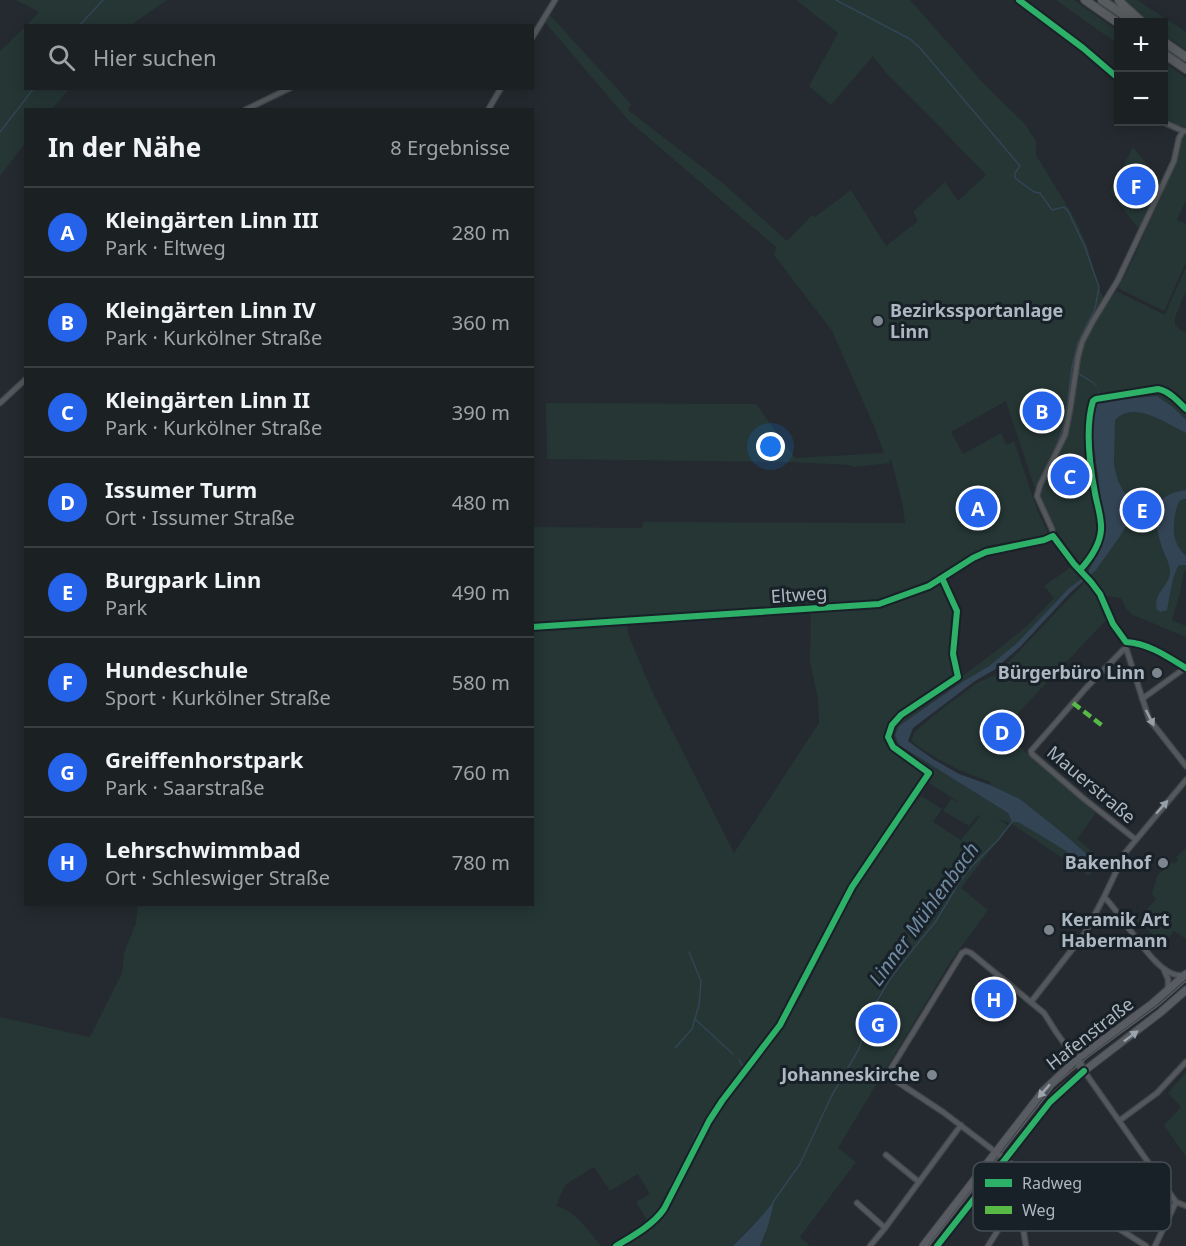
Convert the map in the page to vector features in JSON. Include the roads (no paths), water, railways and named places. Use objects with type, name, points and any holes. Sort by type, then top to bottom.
[{"type":"highway","points":[[1085,0],[1114,20]]},
{"type":"highway","points":[[1102,0],[1128,18]]},
{"type":"highway","points":[[1119,0],[1138,18]]},
{"type":"highway","points":[[1168,45],[1186,57]]},
{"type":"highway","points":[[1168,57],[1186,69]]},
{"type":"main road","name":"Hafenstraße","points":[[988,1162],[1044,1090],[1077,1060],[1153,1003],[1186,974]]},
{"type":"main road","name":"Hafenstraße","points":[[1003,1162],[1050,1102],[1084,1071],[1186,991]]},
{"type":"main road","name":"Hafenstraße","points":[[923,1246],[973,1182]]},
{"type":"main road","name":"Hafenstraße","points":[[937,1246],[973,1200]]},
{"type":"street","points":[[534,35],[555,0]]},
{"type":"street","points":[[1019,0],[1114,74]]},
{"type":"street","points":[[249,108],[286,90]]},
{"type":"street","points":[[489,108],[500,90]]},
{"type":"street","points":[[1168,124],[1184,131],[1179,138],[1174,161],[1119,280],[1082,342],[1065,435],[1040,485],[1037,496],[1053,536],[1091,582],[1126,645],[1149,719],[1186,766]]},
{"type":"street","points":[[0,403],[24,381]]},
{"type":"street","name":"Eltweg","points":[[534,627],[871,606],[929,586],[986,552],[1044,540],[1053,536]]},
{"type":"street","points":[[1126,645],[1133,642],[1152,649],[1186,668],[1142,699]]},
{"type":"street","name":"Mauerstraße","points":[[1126,645],[1031,752],[1083,798],[1135,839]]},
{"type":"street","points":[[1031,1002],[1085,933],[1125,853],[1186,780]]},
{"type":"street","points":[[1104,897],[1112,904],[1146,952],[1164,970],[1168,979],[1168,990]]},
{"type":"street","points":[[1009,1162],[961,1125],[887,1075],[962,953],[966,951],[1046,1016],[1081,1063],[1084,1071],[1148,1162]]},
{"type":"street","points":[[1164,970],[1178,976],[1186,974]]},
{"type":"street","points":[[1119,1121],[1157,1094],[1186,1062]]},
{"type":"street","points":[[870,1246],[961,1125]]},
{"type":"street","points":[[886,1155],[919,1182]]},
{"type":"street","points":[[1171,1195],[1176,1202],[1186,1206]]},
{"type":"street","points":[[1171,1212],[1176,1202]]},
{"type":"street","points":[[857,1203],[885,1228]]},
{"type":"street","points":[[987,1246],[997,1231]]},
{"type":"street","points":[[1023,1231],[1026,1246]]},
{"type":"street","points":[[1122,1231],[1146,1246]]},
{"type":"street","points":[[1155,1246],[1162,1231]]},
{"type":"street","points":[[616,1246],[623,1244]]},
{"type":"water","points":[[1078,374],[1092,381],[1098,388]]},
{"type":"water","points":[[1099,390],[1099,403],[1157,396],[1186,420],[1186,433],[1160,419],[1141,413],[1123,414],[1115,420],[1114,465],[1118,481],[1131,505],[1130,519],[1120,536],[1096,570],[1071,592],[1020,647],[994,670],[975,681],[913,728],[908,741],[959,774],[1020,799],[1098,864],[1093,870],[1018,822],[1012,822],[1008,813],[899,745],[895,735],[899,726],[989,666],[1017,643],[1068,589],[1088,574],[1098,555],[1105,529],[1092,431]]},
{"type":"water","points":[[1186,490],[1186,499],[1181,500],[1177,506],[1174,531],[1177,543],[1186,556],[1186,565],[1179,565],[1173,580],[1167,610],[1161,612],[1157,610],[1157,599],[1170,572],[1157,530],[1157,509],[1166,496]]},
{"type":"water","points":[[774,1201],[760,1246],[733,1246],[759,1218]]},
{"type":"waterway","points":[[81,24],[103,0]]},
{"type":"waterway","points":[[836,0],[910,39],[920,48],[1020,166],[1015,173],[1015,178],[1034,192],[1040,193],[1052,210],[1064,207],[1068,211],[1085,247],[1099,287],[1095,309],[1080,338]]},
{"type":"waterway","points":[[0,132],[32,90]]},
{"type":"waterway","points":[[1039,482],[1062,431],[1078,342]]},
{"type":"waterway","name":"Linner Mühlenbach","points":[[773,1202],[800,1164],[831,1097],[859,1049],[870,1013],[890,979],[936,921],[958,884],[1012,822]]},
{"type":"waterway","points":[[675,1048],[692,1029],[699,1005],[701,981],[689,952]]},
{"type":"waterway","points":[[696,1020],[733,1054]]},
{"type":"waterway","points":[[670,1186],[711,1110],[744,1068],[739,1060]]},
{"type":"tram line","points":[[995,1162],[1053,1087],[1088,1057],[1159,1005],[1186,981]]},
{"type":"tram line","points":[[929,1246],[973,1190]]},
{"type":"place","name":"Hundeschule","points":[[1136,186]]},
{"type":"place","name":"Bezirkssportanlage Linn","points":[[878,321]]},
{"type":"place","name":"Kleingärten Linn IV","points":[[1042,411]]},
{"type":"place","name":"Kleingärten Linn II","points":[[1070,476]]},
{"type":"place","name":"Kleingärten Linn III","points":[[978,508]]},
{"type":"place","name":"Burgpark Linn","points":[[1142,510]]},
{"type":"place","name":"Bürgerbüro Linn","points":[[1157,673]]},
{"type":"place","name":"Issumer Turm","points":[[1002,732]]},
{"type":"place","name":"Bakenhof","points":[[1163,863]]},
{"type":"place","name":"Keramik Art Habermann","points":[[1049,930]]},
{"type":"place","name":"Lehrschwimmbad","points":[[994,999]]},
{"type":"place","name":"Greiffenhorstpark","points":[[878,1024]]},
{"type":"place","name":"Johanneskirche","points":[[932,1075]]}]
